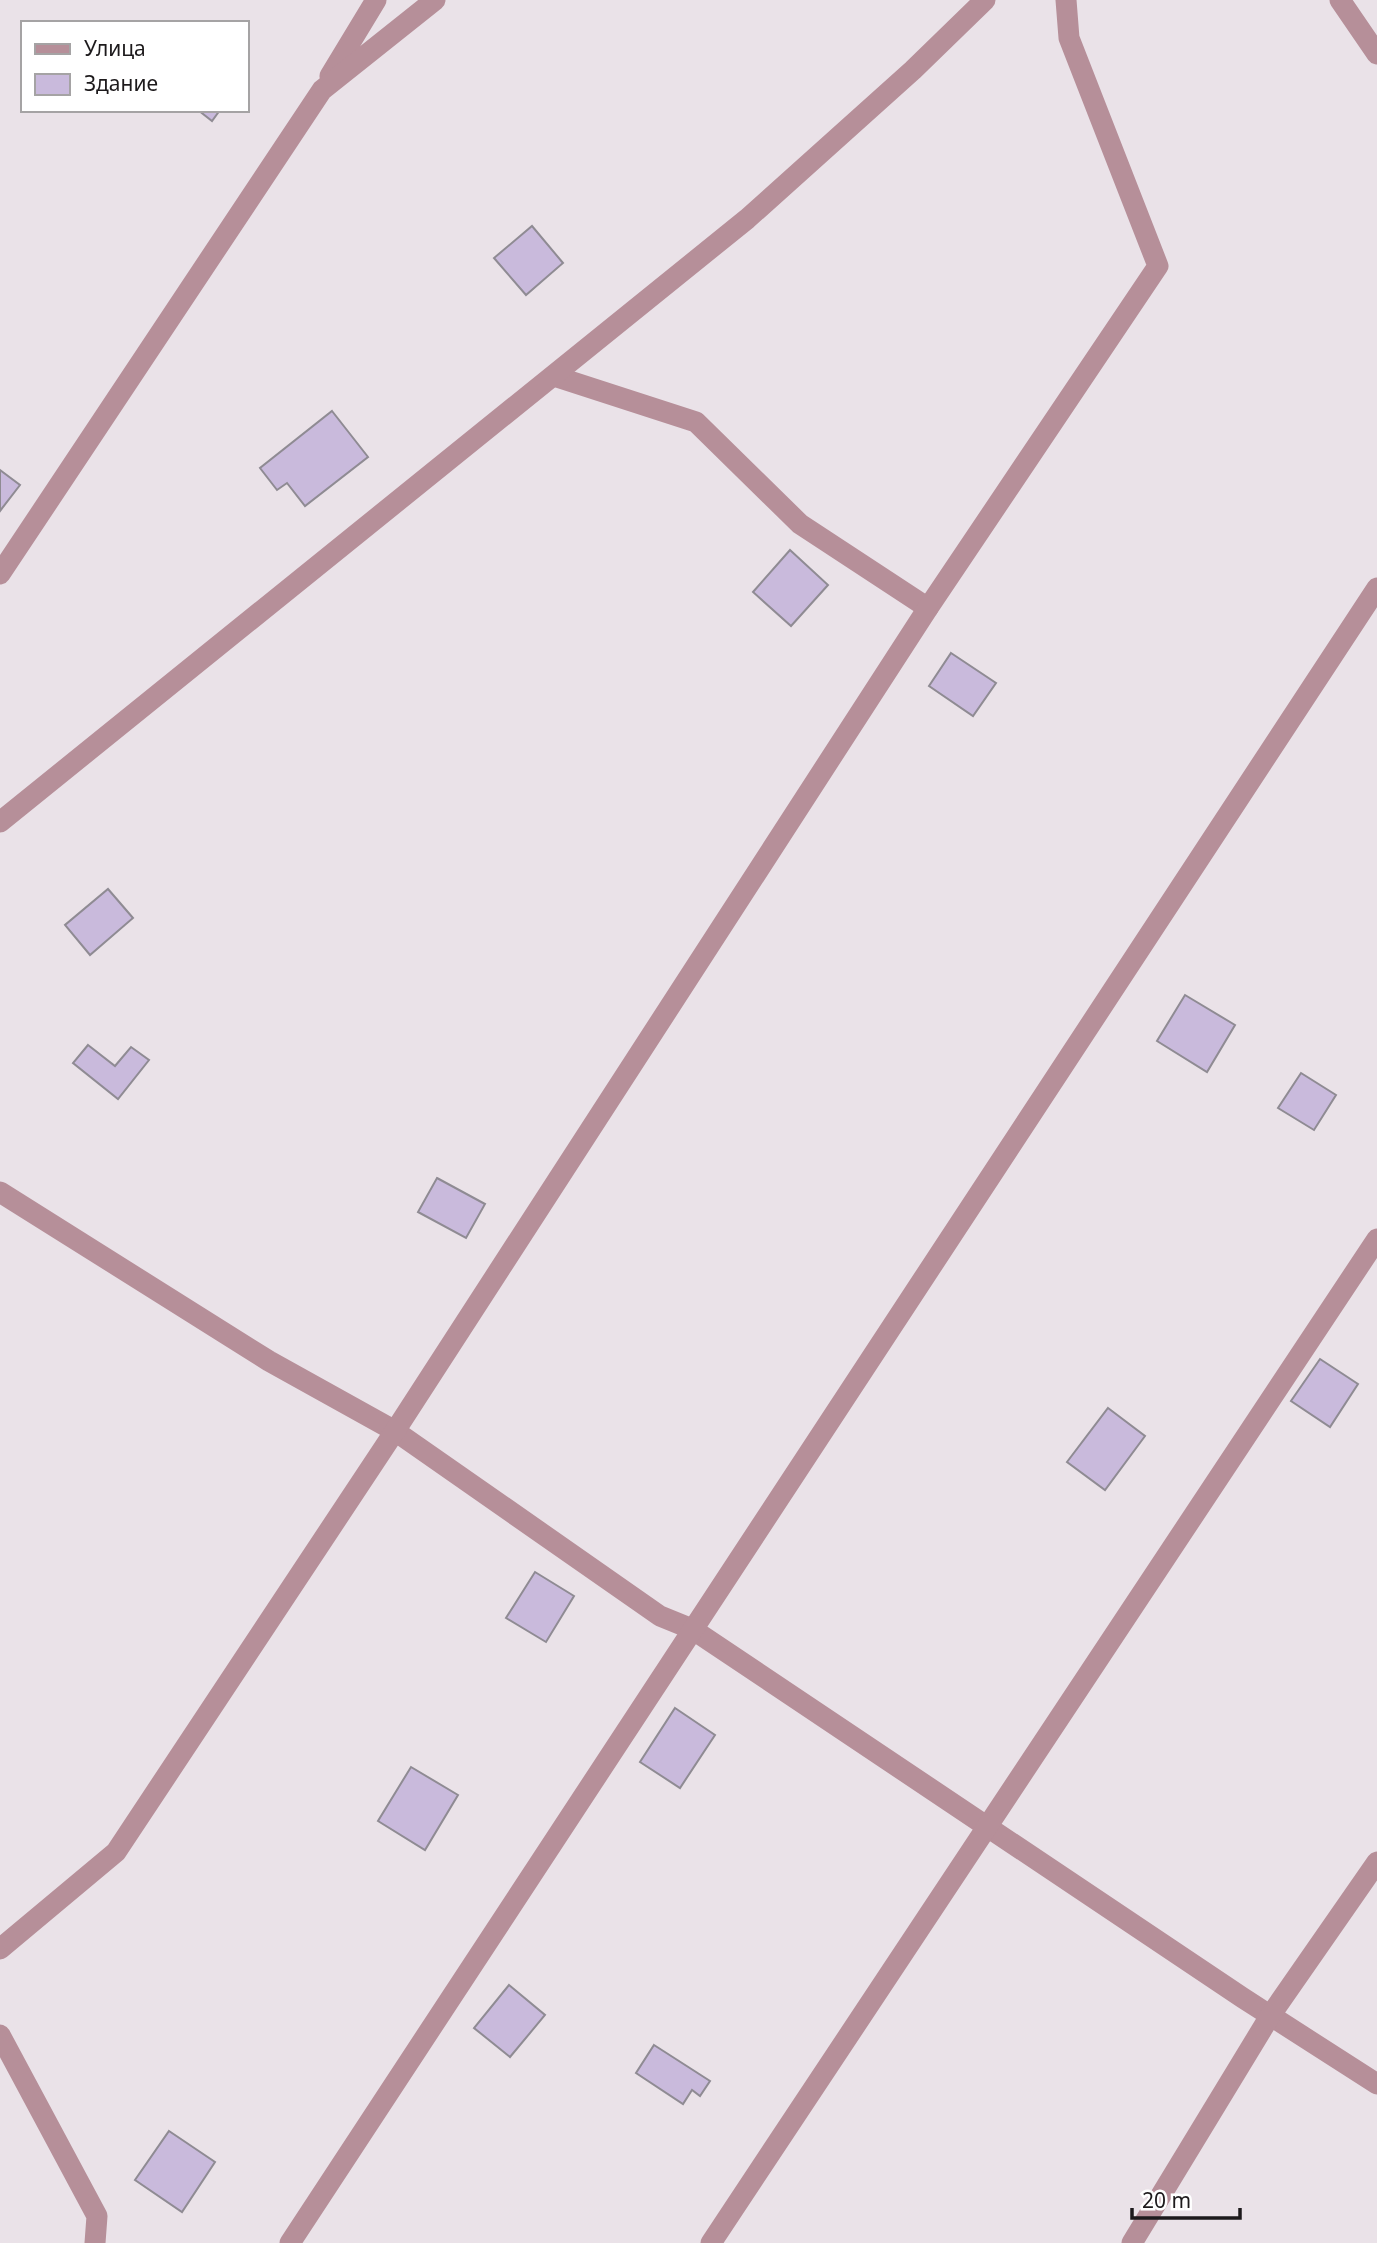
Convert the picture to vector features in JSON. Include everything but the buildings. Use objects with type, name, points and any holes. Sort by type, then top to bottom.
[{"type":"street","points":[[0,574],[322,90],[376,0]]},
{"type":"street","points":[[322,90],[435,0]]},
{"type":"street","points":[[0,822],[747,219],[913,70],[985,0]]},
{"type":"street","points":[[0,1949],[116,1852],[395,1431],[928,608],[1158,266],[1069,38],[1066,0]]},
{"type":"street","points":[[1340,0],[1377,54]]},
{"type":"street","points":[[554,376],[695,422],[800,524],[928,608]]},
{"type":"street","points":[[290,2243],[1377,588]]},
{"type":"street","points":[[0,1192],[270,1361],[395,1431],[660,1616],[692,1629],[1270,2016],[1377,2084]]},
{"type":"street","points":[[710,2243],[1377,1239]]},
{"type":"street","points":[[1132,2243],[1270,2016],[1377,1862]]},
{"type":"street","points":[[0,2035],[97,2216],[95,2243]]}]
